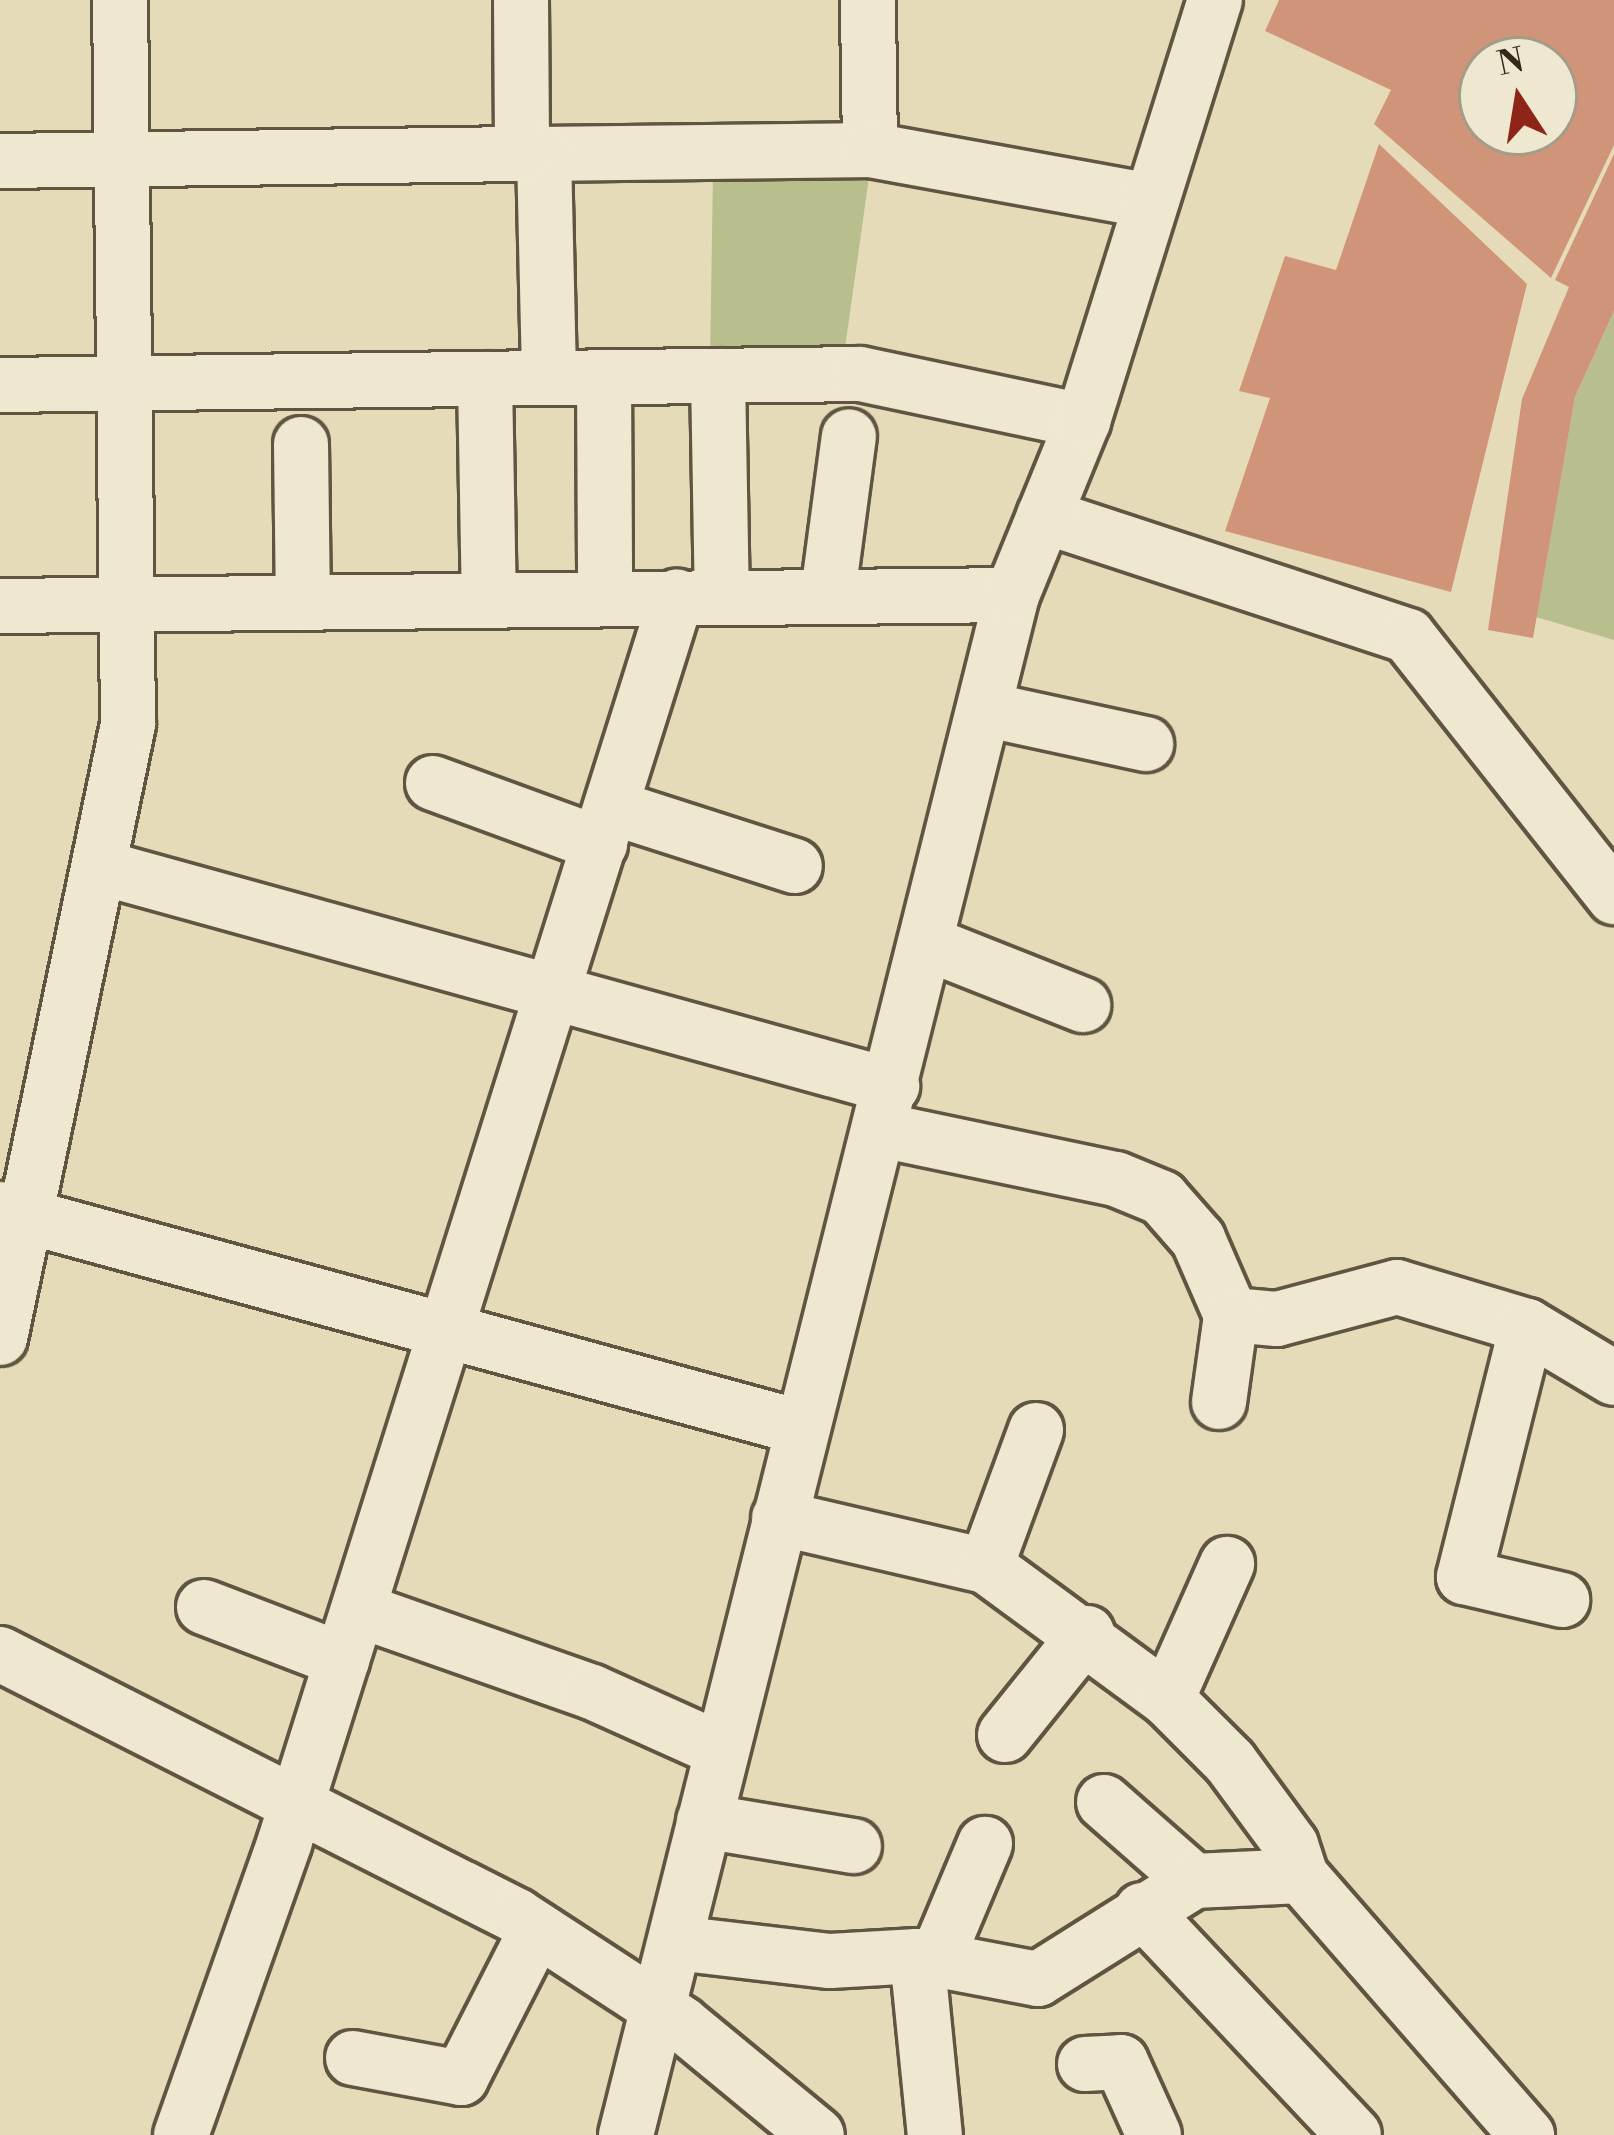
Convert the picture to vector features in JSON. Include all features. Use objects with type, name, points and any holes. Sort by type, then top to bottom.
[{"type":"street","points":[[0,1338],[14,1211],[99,867],[128,724],[120,0]]},
{"type":"street","points":[[520,0],[549,378]]},
{"type":"street","points":[[868,0],[870,150]]},
{"type":"street","points":[[626,2135],[799,1427],[887,1108],[1012,595],[1083,421],[1146,200],[1215,0]]},
{"type":"street","points":[[0,161],[870,150],[1146,200]]},
{"type":"street","points":[[0,385],[860,374],[1083,421]]},
{"type":"street","points":[[181,2135],[297,1802],[605,826],[699,595],[718,376]]},
{"type":"street","points":[[604,377],[605,598]]},
{"type":"street","points":[[485,379],[489,600]]},
{"type":"street","points":[[828,593],[849,436]]},
{"type":"street","points":[[301,444],[303,603]]},
{"type":"street","points":[[1044,516],[1408,636],[1614,897]]},
{"type":"street","points":[[0,606],[828,593],[1012,595]]},
{"type":"street","points":[[984,709],[1146,744]]},
{"type":"street","points":[[433,783],[795,866]]},
{"type":"street","points":[[99,867],[553,991],[1162,1198],[1198,1239],[1231,1315],[1219,1402]]},
{"type":"street","points":[[928,944],[1083,1005]]},
{"type":"street","points":[[14,1211],[799,1427]]},
{"type":"street","points":[[1231,1315],[1277,1318],[1397,1287],[1527,1326],[1614,1378]]},
{"type":"street","points":[[1527,1326],[1464,1576],[1562,1600]]},
{"type":"street","points":[[986,1566],[1036,1430]]},
{"type":"street","points":[[779,1519],[986,1566],[1088,1634],[1167,1699],[1230,1762],[1291,1846],[1301,1876],[1527,2135]]},
{"type":"street","points":[[1167,1699],[1227,1564]]},
{"type":"street","points":[[204,1607],[351,1635],[592,1692],[721,1750]]},
{"type":"street","points":[[1005,1735],[1088,1634]]},
{"type":"street","points":[[0,1654],[297,1802],[536,1929],[659,2009],[817,2135]]},
{"type":"street","points":[[1104,1802],[1193,1881]]},
{"type":"street","points":[[704,1821],[854,1846]]},
{"type":"street","points":[[934,2135],[927,1957],[985,1844]]},
{"type":"street","points":[[676,1942],[830,1961],[927,1957],[1038,1978],[1193,1881],[1301,1876]]},
{"type":"street","points":[[1142,1910],[1354,2135]]},
{"type":"street","points":[[353,2058],[461,2078],[536,1929]]},
{"type":"street","points":[[1085,2064],[1121,2062],[1154,2135]]},
{"type":"green space","points":[[870,170],[843,362],[710,366],[713,171]]},
{"type":"green space","points":[[1614,311],[1614,640],[1536,617],[1575,397]]},
{"type":"building","points":[[1279,0],[1614,0],[1614,145],[1551,278],[1374,124],[1391,90],[1265,31]]},
{"type":"building","points":[[1379,144],[1527,284],[1451,592],[1225,531],[1270,398],[1239,391],[1285,256],[1336,270]]},
{"type":"building","points":[[1614,154],[1614,311],[1575,397],[1533,638],[1488,630],[1522,399],[1569,287],[1555,280]]}]
